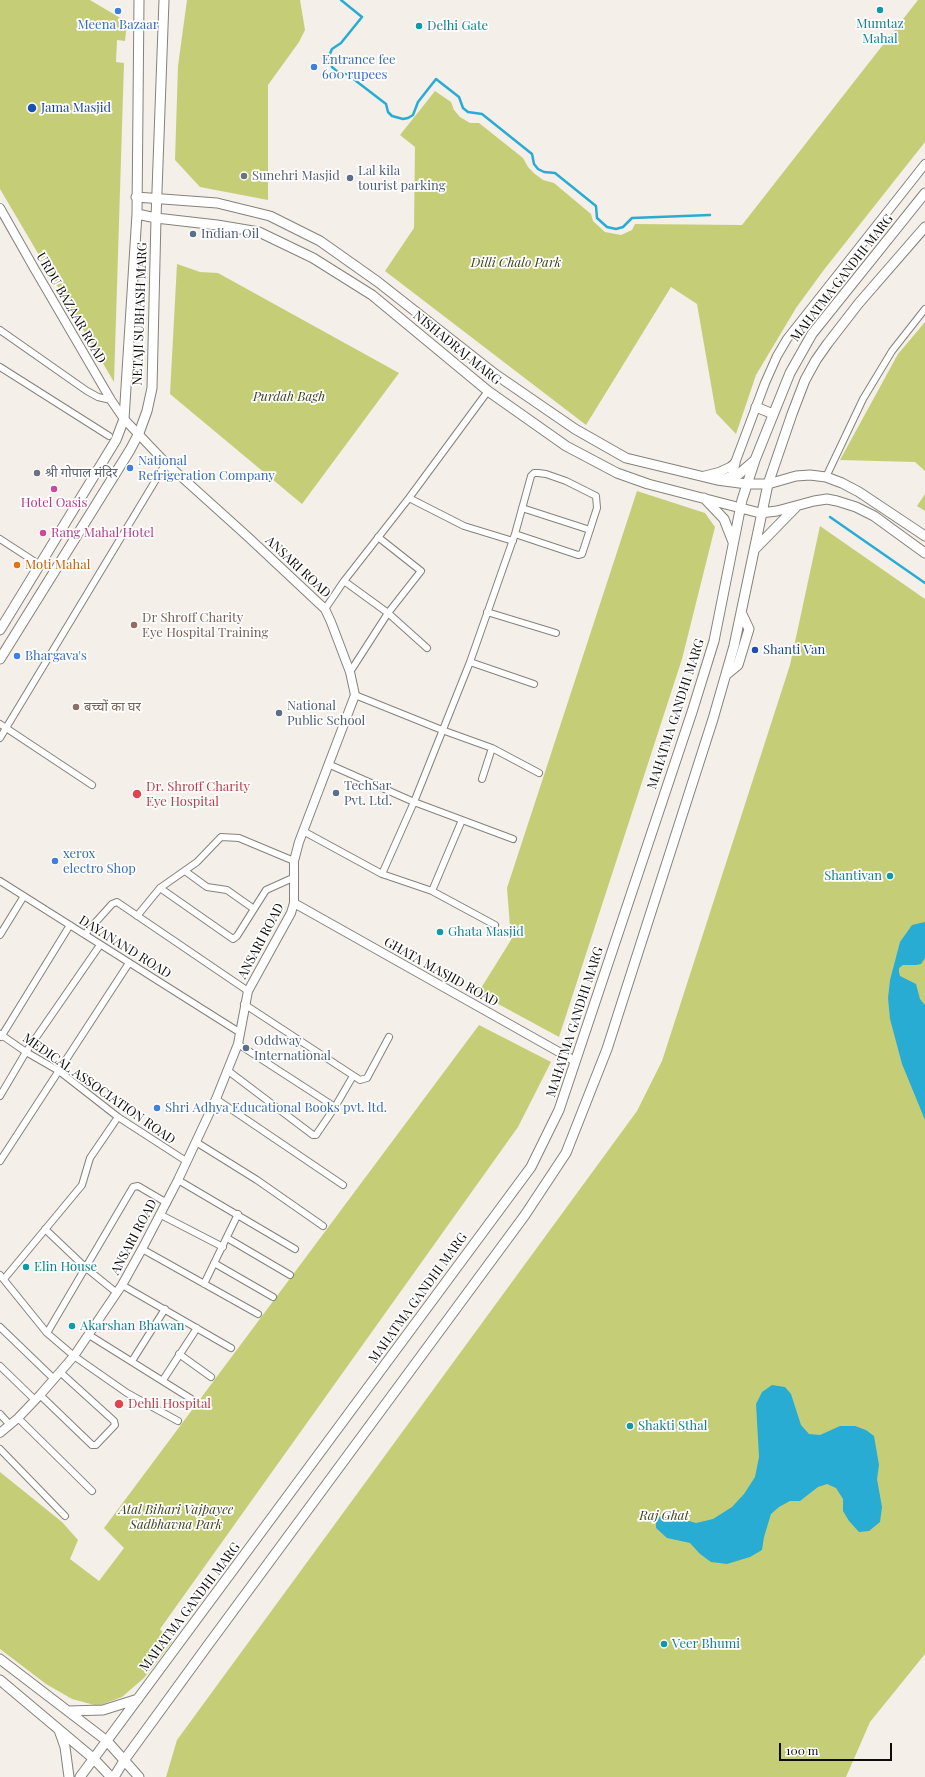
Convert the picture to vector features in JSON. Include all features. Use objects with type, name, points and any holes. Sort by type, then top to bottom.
[{"type":"main road","name":"NETAJI SUBHASH MARG","points":[[0,629],[116,440],[124,419],[137,214],[139,0]]},
{"type":"main road","name":"NETAJI SUBHASH MARG","points":[[0,659],[139,433],[147,411],[152,388],[156,218],[164,0]]},
{"type":"main road","name":"MAHATMA GANDHI MARG","points":[[80,1777],[531,1167],[559,1110],[692,712],[714,641],[741,508],[754,460],[790,373],[812,334],[925,193]]},
{"type":"main road","name":"NISHADRAJ MARG","points":[[136,197],[157,197],[217,203],[270,216],[320,242],[378,282],[495,374],[575,429],[626,458],[717,480],[747,484],[768,484],[796,476],[810,475],[826,477],[842,482],[859,492],[925,536]]},
{"type":"main road","name":"NISHADRAJ MARG","points":[[137,214],[259,232],[313,258],[372,295],[488,391],[566,446],[617,473],[648,484],[760,513]]},
{"type":"main road","points":[[0,1680],[59,1728],[113,1777],[525,1215],[566,1153],[607,1049],[726,674],[734,646],[760,513],[768,484],[805,380],[816,360],[859,303],[925,227]]},
{"type":"main road","points":[[756,407],[773,414]]},
{"type":"main road","points":[[717,480],[732,478],[744,471],[754,460]]},
{"type":"main road","points":[[732,478],[735,463]]},
{"type":"main road","points":[[704,498],[724,519],[734,543]]},
{"type":"main road","points":[[760,513],[777,511],[827,499],[856,507],[874,516],[925,553]]},
{"type":"main road","points":[[753,551],[797,506]]},
{"type":"main road","points":[[0,1659],[107,1741],[140,1777]]},
{"type":"main road","points":[[68,1711],[103,1710],[138,1699]]},
{"type":"main road","points":[[59,1728],[65,1747],[69,1777]]},
{"type":"street","points":[[703,476],[719,472],[735,463],[777,356],[787,339],[925,164]]},
{"type":"street","name":"URDU BAZAAR ROAD","points":[[0,208],[111,400],[124,419]]},
{"type":"street","points":[[826,477],[863,399],[892,351],[925,309]]},
{"type":"street","points":[[0,330],[87,391],[98,397],[111,400]]},
{"type":"street","points":[[0,367],[109,436]]},
{"type":"street","points":[[325,609],[344,581],[409,498],[488,391]]},
{"type":"street","name":"ANSARI ROAD","points":[[0,1433],[18,1418],[74,1356],[122,1285],[167,1203],[216,1099],[238,1044],[244,1004],[248,991],[287,922],[294,903],[294,861],[303,831],[355,695],[350,672],[325,609],[166,463],[124,419]]},
{"type":"street","points":[[0,738],[166,463]]},
{"type":"street","points":[[382,874],[414,802],[470,662],[514,537],[531,476],[534,473],[538,473],[553,476],[591,492],[596,496],[597,508],[584,550],[582,554],[578,555],[514,537],[464,526],[409,498]]},
{"type":"street","points":[[522,508],[590,530]]},
{"type":"street","points":[[350,672],[388,613],[421,571],[378,537]]},
{"type":"street","points":[[0,539],[40,565]]},
{"type":"street","points":[[344,581],[388,613],[427,648]]},
{"type":"street","points":[[487,612],[556,633]]},
{"type":"street","points":[[470,662],[534,684]]},
{"type":"street","points":[[355,695],[442,730],[492,748],[539,773]]},
{"type":"street","points":[[0,724],[92,785]]},
{"type":"street","points":[[482,779],[492,748]]},
{"type":"street","points":[[328,764],[414,802],[513,839]]},
{"type":"street","points":[[432,891],[462,820]]},
{"type":"street","points":[[303,831],[382,874],[432,891],[496,925]]},
{"type":"street","points":[[138,916],[160,888],[197,862],[218,838],[224,836],[239,838],[294,861]]},
{"type":"street","points":[[185,871],[207,887],[227,890],[254,909]]},
{"type":"street","points":[[160,888],[233,939],[237,936],[266,890],[295,877]]},
{"type":"street","name":"DAYANAND ROAD","points":[[0,881],[239,1032]]},
{"type":"street","points":[[0,936],[24,896]]},
{"type":"street","points":[[85,934],[114,902],[117,902],[248,991]]},
{"type":"street","name":"GHATA MASJID ROAD","points":[[294,903],[575,1061]]},
{"type":"street","points":[[1,1035],[70,925]]},
{"type":"street","points":[[0,1096],[26,1052],[100,945]]},
{"type":"street","points":[[0,1160],[129,963]]},
{"type":"street","points":[[244,1004],[360,1080],[367,1078],[389,1037]]},
{"type":"street","name":"MEDICAL ASSOCIATION ROAD","points":[[1,1035],[26,1052],[59,1071],[118,1117],[186,1161]]},
{"type":"street","points":[[238,1044],[335,1107]]},
{"type":"street","points":[[227,1070],[313,1135],[316,1135],[335,1107],[353,1076]]},
{"type":"street","points":[[216,1099],[343,1185]]},
{"type":"street","points":[[118,1117],[90,1158],[82,1185],[2,1277],[47,1333],[74,1356],[127,1394],[178,1421]]},
{"type":"street","points":[[196,1142],[257,1180],[323,1226]]},
{"type":"street","points":[[178,1180],[295,1249]]},
{"type":"street","points":[[47,1333],[133,1187],[138,1186],[167,1203]]},
{"type":"street","points":[[204,1284],[238,1214]]},
{"type":"street","points":[[161,1215],[223,1247]]},
{"type":"street","points":[[45,1228],[86,1268],[117,1293]]},
{"type":"street","points":[[227,1238],[290,1275]]},
{"type":"street","points":[[142,1250],[258,1314]]},
{"type":"street","points":[[214,1263],[273,1297]]},
{"type":"street","points":[[122,1285],[231,1348]]},
{"type":"street","points":[[132,1361],[165,1309]]},
{"type":"street","points":[[0,1327],[54,1379]]},
{"type":"street","points":[[163,1380],[197,1328]]},
{"type":"street","points":[[89,1335],[193,1400]]},
{"type":"street","points":[[179,1354],[211,1376]]},
{"type":"street","points":[[0,1366],[92,1445],[96,1445],[115,1425],[114,1421],[60,1372]]},
{"type":"street","points":[[0,1414],[10,1425]]},
{"type":"street","points":[[18,1418],[92,1491]]},
{"type":"street","points":[[0,1449],[65,1516]]},
{"type":"green space","points":[[0,0],[90,0],[127,22],[125,41],[117,40],[116,62],[124,63],[114,382],[0,189]]},
{"type":"green space","points":[[187,0],[300,0],[305,30],[299,42],[268,85],[268,200],[200,187],[175,160],[178,66]]},
{"type":"green space","name":"Dilli Chalo Park","points":[[918,0],[925,0],[925,142],[823,271],[796,308],[756,375],[736,434],[716,413],[697,304],[671,287],[586,425],[385,271],[414,228],[415,147],[400,135],[435,91],[451,102],[454,110],[460,117],[470,123],[479,123],[523,158],[528,167],[535,174],[543,180],[554,183],[591,214],[593,221],[605,232],[621,235],[632,230],[635,224],[742,225]]},
{"type":"green space","name":"Purdah Bagh","points":[[177,264],[200,272],[218,273],[399,373],[302,504],[170,394]]},
{"type":"green space","points":[[925,322],[925,471],[915,462],[840,460],[898,354]]},
{"type":"green space","points":[[637,491],[705,513],[715,527],[682,659],[559,1037],[478,993],[511,940],[507,888]]},
{"type":"green space","points":[[925,494],[925,511],[917,506]]},
{"type":"green space","name":"Raj Ghat","points":[[820,526],[925,599],[925,1654],[870,1722],[846,1777],[166,1777],[177,1740],[637,1111],[662,1061],[790,665]]},
{"type":"green space","name":"Atal Bihari Vajpayee Sadbhavna Park","points":[[479,1025],[551,1062],[518,1127],[160,1629],[172,1642],[144,1678],[122,1697],[98,1706],[72,1699],[46,1684],[0,1649],[0,1472],[62,1522],[78,1540],[70,1559],[99,1581],[124,1548],[104,1528]]},
{"type":"water","points":[[925,922],[925,958],[921,964],[903,965],[899,968],[899,972],[900,976],[916,984],[920,999],[925,1005],[925,1120],[902,1064],[890,1019],[888,998],[890,980],[900,942],[912,925]]},
{"type":"water","points":[[772,1385],[785,1387],[791,1394],[801,1425],[809,1434],[820,1435],[840,1426],[855,1426],[866,1430],[874,1436],[879,1465],[877,1479],[882,1507],[880,1522],[869,1531],[859,1532],[849,1521],[843,1511],[843,1499],[836,1488],[827,1484],[818,1487],[800,1501],[790,1501],[779,1507],[771,1514],[764,1537],[762,1550],[750,1557],[727,1564],[711,1562],[700,1554],[690,1543],[667,1538],[656,1528],[656,1519],[665,1514],[696,1523],[713,1519],[732,1507],[744,1494],[755,1477],[759,1457],[756,1404],[762,1392]]},
{"type":"waterway","points":[[341,0],[362,17],[341,43],[332,49],[329,56],[332,67],[340,74],[347,74],[386,104],[388,112],[392,116],[403,119],[413,115],[418,102],[436,79],[459,97],[463,108],[468,112],[482,114],[532,154],[534,164],[538,169],[544,172],[555,173],[596,206],[597,218],[607,227],[616,229],[623,227],[632,218],[710,215]]},
{"type":"waterway","points":[[830,517],[925,583]]},
{"type":"place","name":"Mumtaz Mahal","points":[[880,10]]},
{"type":"place","name":"Meena Bazaar","points":[[118,11]]},
{"type":"place","name":"Delhi Gate","points":[[419,26]]},
{"type":"place","name":"Entrance fee 600 rupees","points":[[314,67]]},
{"type":"place","name":"Jama Masjid","points":[[32,108]]},
{"type":"place","name":"Sunehri Masjid","points":[[244,176]]},
{"type":"place","name":"Lal kila tourist parking","points":[[350,178]]},
{"type":"place","name":"Indian Oil","points":[[193,234]]},
{"type":"place","name":"National Refrigeration Company","points":[[130,468]]},
{"type":"place","name":"श्री गोपाल मंदिर","points":[[37,473]]},
{"type":"place","name":"Hotel Oasis","points":[[54,489]]},
{"type":"place","name":"Rang Mahal Hotel","points":[[43,533]]},
{"type":"place","name":"Moti Mahal","points":[[17,565]]},
{"type":"place","name":"Dr Shroff Charity Eye Hospital Training","points":[[134,625]]},
{"type":"place","name":"Shanti Van","points":[[755,650]]},
{"type":"place","name":"Bhargava's","points":[[17,656]]},
{"type":"place","name":"बच्चों का घर","points":[[76,707]]},
{"type":"place","name":"National Public School","points":[[279,713]]},
{"type":"place","name":"TechSar Pvt. Ltd.","points":[[336,793]]},
{"type":"place","name":"Dr. Shroff Charity Eye Hospital","points":[[137,794]]},
{"type":"place","name":"xerox electro Shop","points":[[55,861]]},
{"type":"place","name":"Shantivan","points":[[890,876]]},
{"type":"place","name":"Ghata Masjid","points":[[440,932]]},
{"type":"place","name":"Oddway International","points":[[246,1048]]},
{"type":"place","name":"Shri Adhya Educational Books pvt. ltd.","points":[[157,1108]]},
{"type":"place","name":"Elin House","points":[[26,1267]]},
{"type":"place","name":"Akarshan Bhawan","points":[[72,1326]]},
{"type":"place","name":"Dehli Hospital","points":[[119,1404]]},
{"type":"place","name":"Shakti Sthal","points":[[630,1426]]},
{"type":"place","name":"Veer Bhumi","points":[[664,1644]]}]
